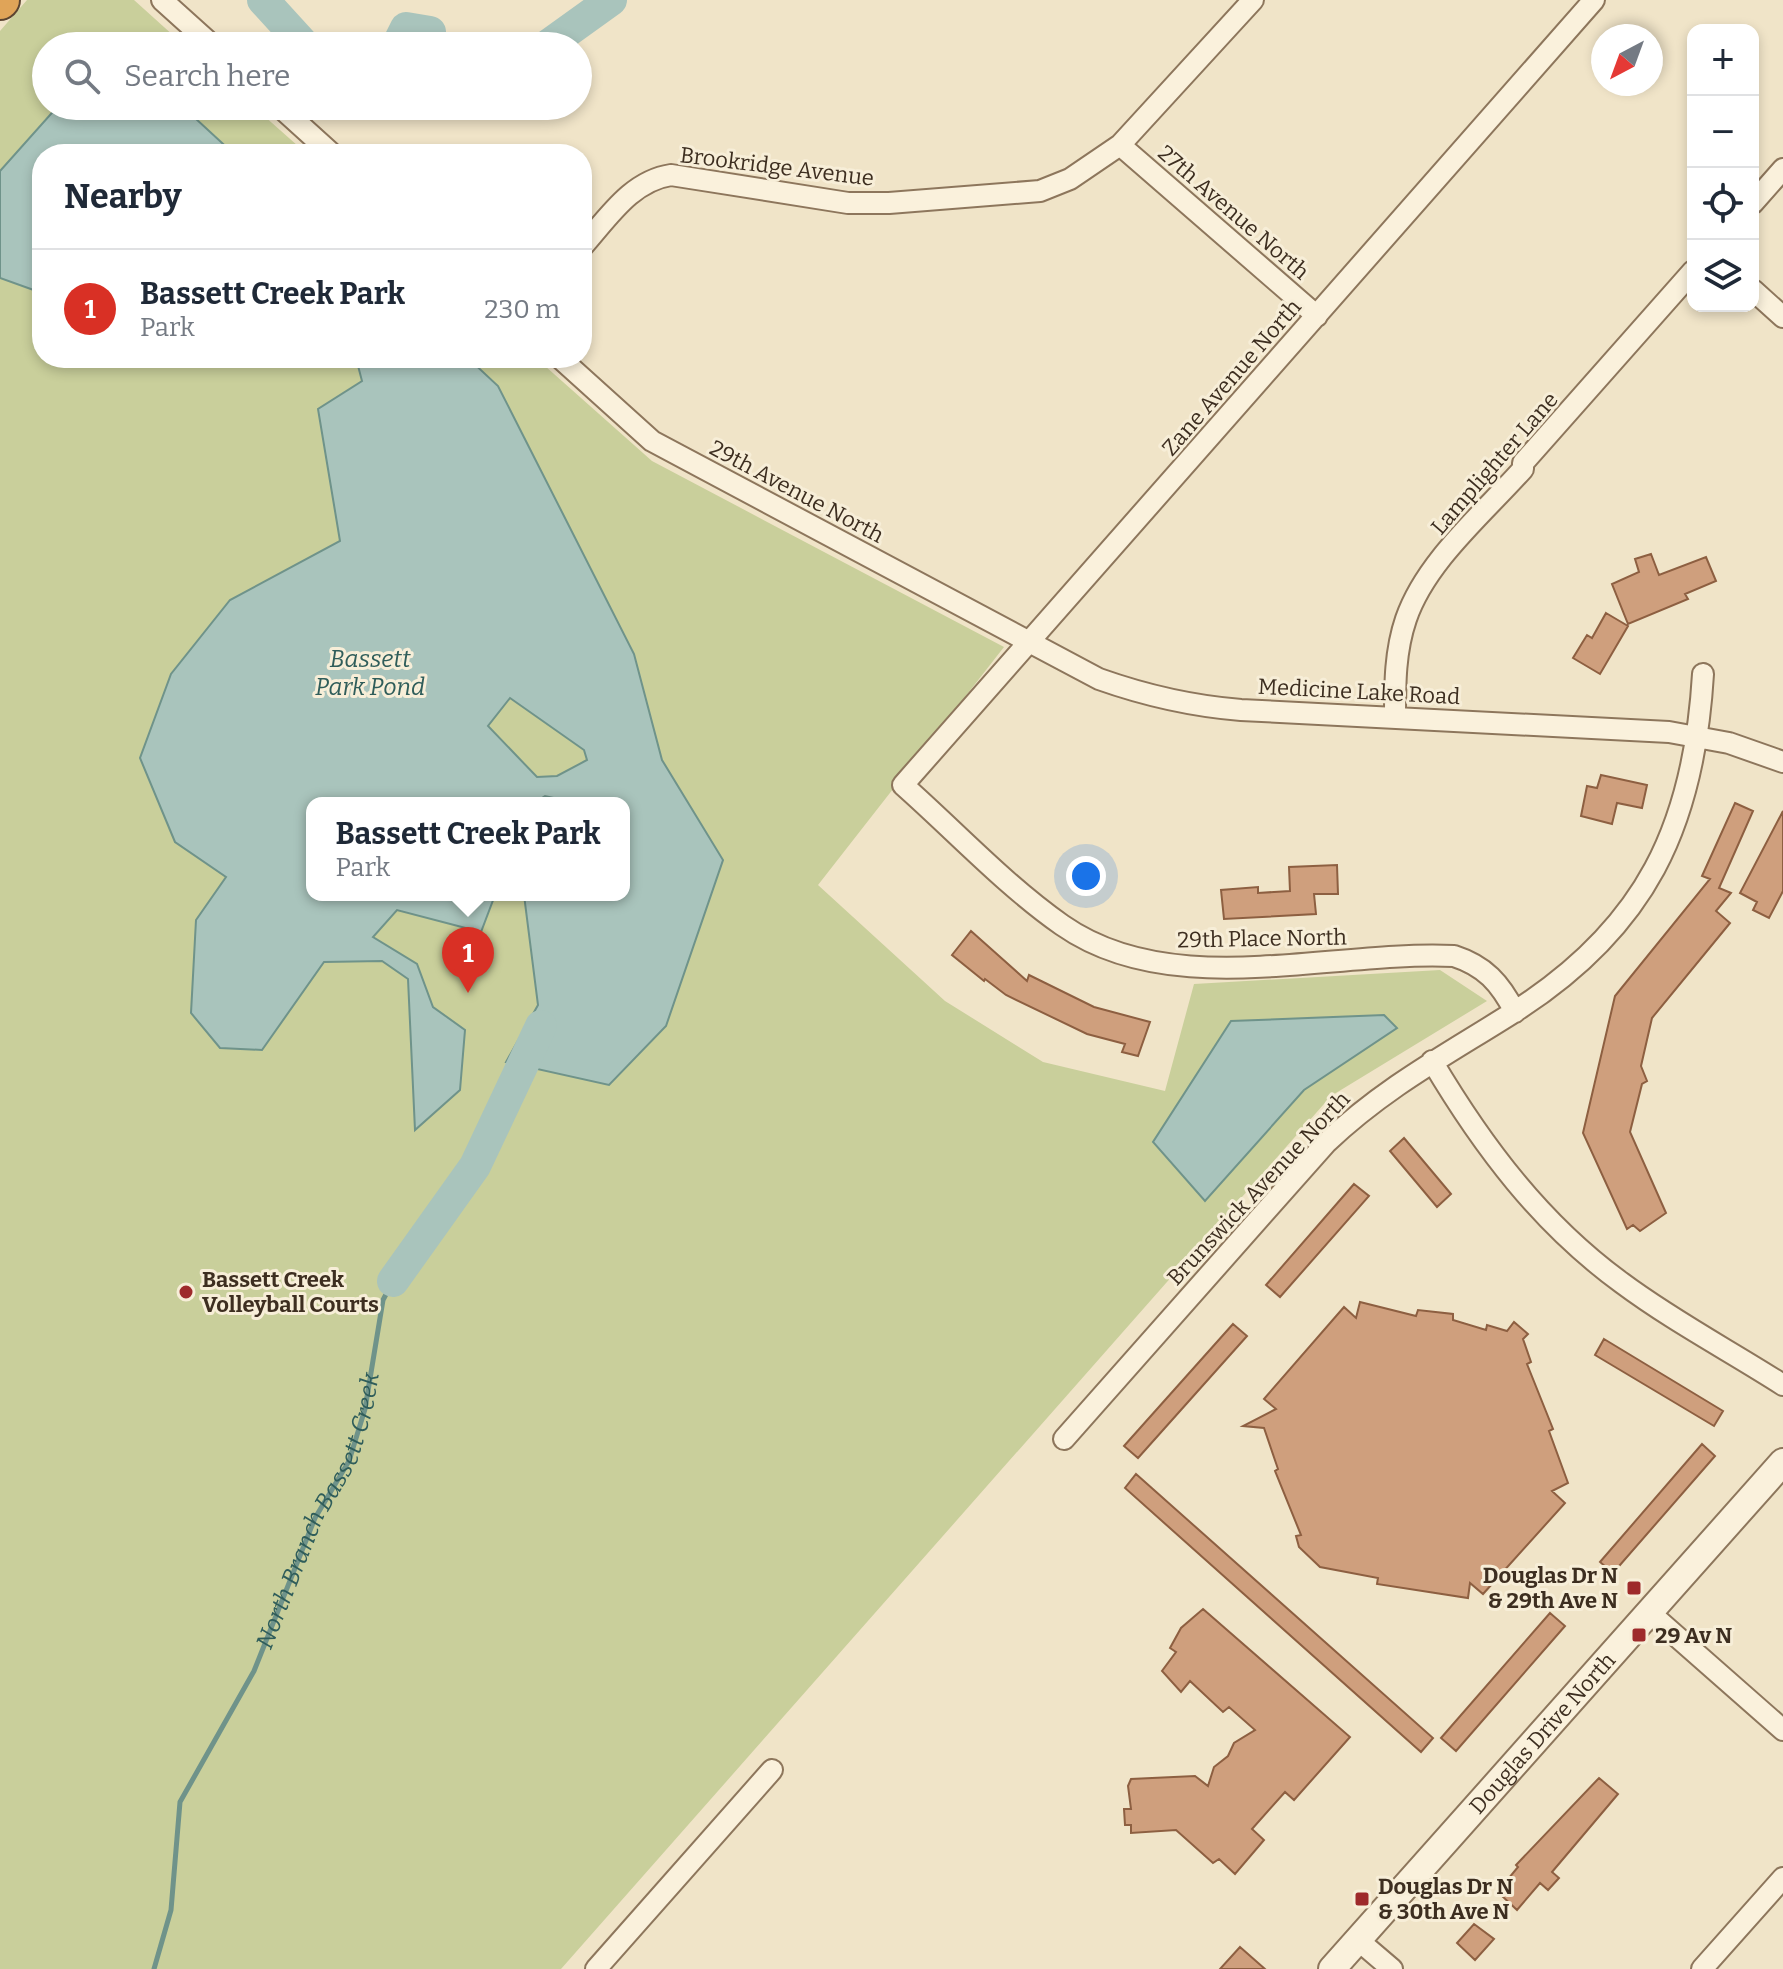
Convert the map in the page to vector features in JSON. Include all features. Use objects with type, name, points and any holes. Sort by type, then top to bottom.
[{"type":"street","points":[[162,0],[197,32]]},
{"type":"street","name":"Brookridge Avenue","points":[[592,236],[637,186],[653,178],[689,176],[848,203],[1008,196],[1040,191],[1070,179],[1120,145],[1253,0]]},
{"type":"street","name":"Zane Avenue North","points":[[903,785],[1594,0]]},
{"type":"street","points":[[294,120],[321,144]]},
{"type":"street","name":"27th Avenue North","points":[[1120,145],[1317,316]]},
{"type":"street","points":[[1759,196],[1783,169]]},
{"type":"street","name":"Lamplighter Lane","points":[[1395,717],[1398,653],[1407,618],[1423,586],[1444,557],[1523,469],[1523,463],[1687,278]]},
{"type":"street","points":[[1759,295],[1783,317]]},
{"type":"street","name":"29th Avenue North","points":[[571,368],[652,441],[1029,642]]},
{"type":"street","name":"Medicine Lake Road","points":[[1029,642],[1099,679],[1144,695],[1192,706],[1669,732],[1699,737],[1783,762]]},
{"type":"street","points":[[1699,737],[1703,674]]},
{"type":"street","name":"Brunswick Avenue North","points":[[1064,1439],[1326,1143],[1365,1106],[1432,1061],[1515,1012],[1588,956],[1631,908],[1658,864],[1680,817],[1699,737]]},
{"type":"street","name":"29th Place North","points":[[903,785],[1063,925],[1098,945],[1135,958],[1215,967],[1454,956],[1473,962],[1489,973],[1515,1012]]},
{"type":"street","points":[[1432,1061],[1470,1124],[1514,1184],[1565,1236],[1622,1283],[1783,1385]]},
{"type":"street","name":"Douglas Drive North","points":[[1332,1969],[1783,1462]]},
{"type":"street","points":[[1650,1613],[1783,1730]]},
{"type":"street","points":[[596,1969],[772,1770]]},
{"type":"street","points":[[1702,1969],[1783,1878]]},
{"type":"street","points":[[1358,1940],[1392,1969]]},
{"type":"green space","points":[[27,0],[134,0],[169,32],[32,32],[32,120],[269,120],[296,144],[32,144],[32,368],[547,368],[652,461],[1004,647],[818,885],[945,1001],[1043,1062],[1165,1091],[1194,984],[1440,970],[1487,1001],[1331,1096],[561,1969],[0,1969],[0,31]]},
{"type":"water","points":[[46,120],[197,120],[223,144],[32,144],[32,289],[0,278],[0,171]]},
{"type":"water","name":"Bassett Park Pond","points":[[359,368],[479,368],[498,386],[634,654],[662,760],[723,860],[666,1026],[609,1085],[506,1062],[538,1005],[525,901],[630,901],[630,797],[306,797],[306,901],[493,901],[481,932],[397,910],[373,937],[417,964],[433,1007],[465,1030],[460,1090],[415,1130],[408,979],[382,961],[324,962],[262,1050],[220,1048],[191,1013],[196,920],[226,877],[175,842],[140,758],[171,674],[230,600],[340,541],[318,409],[362,381]],"holes":[[[510,698],[584,750],[587,760],[557,776],[537,777],[488,726]]]},
{"type":"water","points":[[1384,1015],[1397,1028],[1304,1090],[1205,1201],[1153,1142],[1231,1021]]},
{"type":"building","points":[[1651,554],[1659,575],[1706,557],[1716,581],[1685,594],[1688,599],[1628,624],[1612,584],[1639,572],[1635,559]]},
{"type":"building","points":[[1606,613],[1628,626],[1600,674],[1573,658],[1587,635],[1592,638]]},
{"type":"building","points":[[1601,775],[1647,785],[1642,808],[1617,803],[1612,824],[1581,816],[1587,786],[1597,788]]},
{"type":"building","points":[[1735,803],[1753,811],[1719,888],[1731,893],[1716,911],[1730,923],[1652,1018],[1641,1066],[1647,1081],[1642,1084],[1630,1132],[1666,1213],[1640,1231],[1633,1225],[1627,1229],[1583,1133],[1615,996],[1710,879],[1702,876]]},
{"type":"building","points":[[1783,811],[1783,891],[1769,918],[1753,910],[1757,902],[1740,893]]},
{"type":"building","points":[[1337,865],[1338,894],[1314,894],[1316,914],[1224,919],[1221,890],[1258,887],[1258,893],[1290,891],[1289,867]]},
{"type":"building","points":[[971,931],[1027,981],[1029,975],[1094,1007],[1150,1022],[1138,1056],[1122,1052],[1125,1044],[1087,1034],[984,981],[952,955]]},
{"type":"building","points":[[1404,1138],[1451,1194],[1437,1207],[1390,1151]]},
{"type":"building","points":[[1354,1184],[1369,1196],[1280,1297],[1266,1285]]},
{"type":"building","points":[[1360,1302],[1416,1316],[1418,1310],[1453,1314],[1453,1320],[1486,1330],[1487,1325],[1507,1331],[1514,1322],[1528,1334],[1523,1339],[1531,1362],[1527,1364],[1553,1429],[1549,1431],[1568,1483],[1552,1491],[1565,1503],[1483,1594],[1470,1583],[1468,1598],[1377,1584],[1378,1578],[1320,1567],[1299,1547],[1296,1536],[1301,1535],[1275,1471],[1278,1469],[1264,1428],[1243,1426],[1276,1409],[1264,1399],[1344,1307],[1356,1318]]},
{"type":"building","points":[[1233,1324],[1247,1336],[1138,1458],[1124,1446]]},
{"type":"building","points":[[1604,1339],[1723,1411],[1714,1426],[1595,1355]]},
{"type":"building","points":[[1702,1444],[1715,1456],[1613,1573],[1600,1562]]},
{"type":"building","points":[[1136,1474],[1433,1738],[1421,1752],[1125,1488]]},
{"type":"building","points":[[1203,1609],[1350,1737],[1294,1800],[1285,1792],[1252,1829],[1264,1840],[1235,1874],[1219,1859],[1213,1863],[1176,1830],[1131,1833],[1131,1825],[1125,1825],[1124,1809],[1131,1809],[1128,1786],[1131,1779],[1195,1776],[1208,1786],[1214,1767],[1228,1756],[1234,1743],[1255,1730],[1229,1707],[1223,1712],[1190,1681],[1181,1692],[1162,1671],[1176,1652],[1170,1648],[1181,1628]]},
{"type":"building","points":[[1550,1613],[1565,1626],[1456,1751],[1441,1738]]},
{"type":"building","points":[[1599,1778],[1618,1794],[1552,1872],[1559,1878],[1548,1890],[1540,1883],[1517,1910],[1502,1896],[1513,1883],[1508,1879],[1518,1867],[1516,1865]]},
{"type":"building","points":[[1474,1924],[1494,1939],[1475,1960],[1457,1943]]},
{"type":"building","points":[[1240,1947],[1265,1969],[1220,1969]]},
{"type":"waterway","points":[[263,0],[292,32]]},
{"type":"waterway","points":[[566,32],[611,0]]},
{"type":"waterway","points":[[404,32],[406,28],[430,32]]},
{"type":"waterway","name":"North Branch Bassett Creek","points":[[393,1281],[475,1166],[541,1026]]},
{"type":"waterway","name":"North Branch Bassett Creek","points":[[154,1969],[171,1910],[180,1802],[254,1671],[315,1518],[349,1461],[365,1409],[383,1300],[393,1281]]},
{"type":"place","name":"Bassett Creek Park","points":[[468,993]]},
{"type":"place","name":"Bassett Creek Volleyball Courts","points":[[186,1292]]},
{"type":"place","name":"Douglas Dr N & 29th Ave N","points":[[1634,1588]]},
{"type":"place","name":"29 Av N","points":[[1639,1635]]},
{"type":"place","name":"Douglas Dr N & 30th Ave N","points":[[1362,1899]]}]
